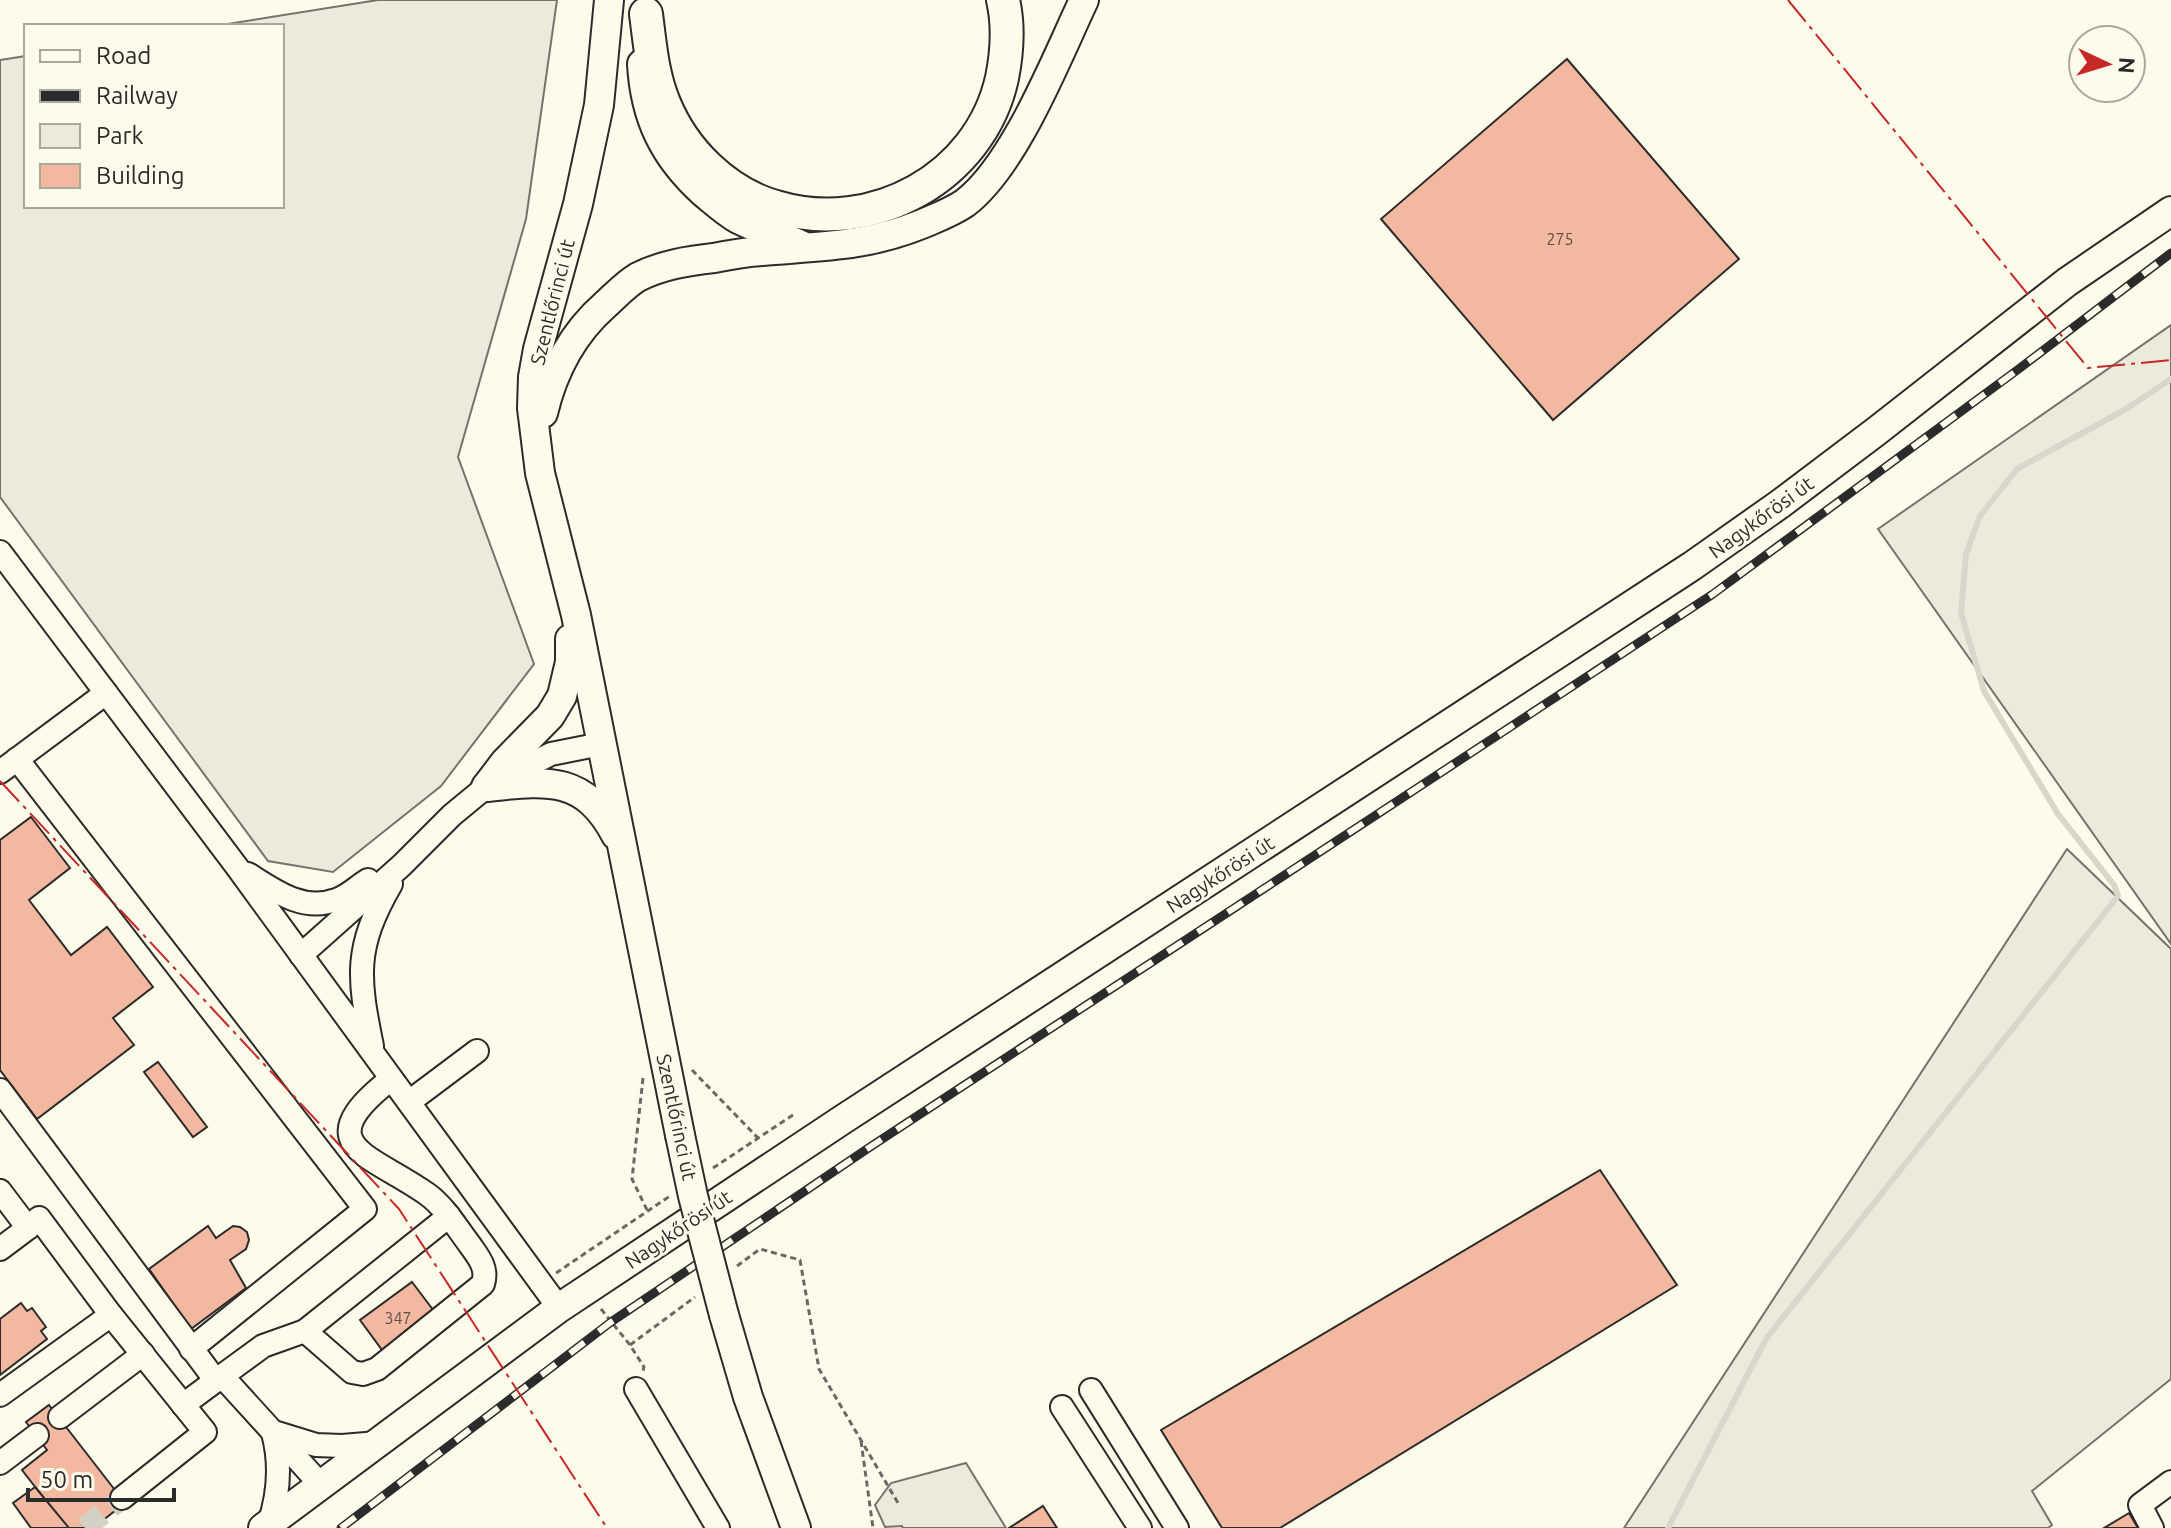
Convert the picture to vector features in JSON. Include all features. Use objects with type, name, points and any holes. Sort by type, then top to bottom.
[{"type":"highway","points":[[646,7],[656,81],[676,126],[706,166],[738,190],[775,207],[817,214],[841,214],[888,205],[910,196],[950,169],[966,151],[992,110],[1000,88],[1007,40],[1003,0]]},
{"type":"main road","name":"Szentlőrinci út","points":[[609,0],[599,105],[578,204],[533,377],[532,408],[536,441],[540,473],[576,615],[693,1196],[748,1397],[796,1528]]},
{"type":"main road","points":[[536,441],[548,391],[560,362],[594,315],[636,278],[674,263],[760,251],[859,243],[896,235],[940,217],[966,202],[991,176],[1031,111],[1084,0]]},
{"type":"main road","points":[[646,7],[641,52],[643,88],[656,131],[678,168],[716,204],[738,219],[808,248]]},
{"type":"main road","name":"Nagykőrösi út","points":[[266,1526],[593,1285],[1692,566],[1878,430],[2067,282],[2171,211]]},
{"type":"main road","points":[[486,787],[505,762],[550,716],[562,696],[576,615]]},
{"type":"main road","points":[[486,787],[537,782],[567,787],[592,802],[607,818],[623,850]]},
{"type":"street","points":[[0,552],[237,867],[559,1308]]},
{"type":"street","points":[[0,573],[25,585]]},
{"type":"street","points":[[106,693],[8,766],[365,1209],[191,1349]]},
{"type":"street","points":[[301,955],[486,787],[551,754],[601,744]]},
{"type":"street","points":[[237,867],[288,898],[308,904],[337,900],[374,876],[402,865]]},
{"type":"street","points":[[374,1055],[362,994],[361,966],[373,916],[402,865]]},
{"type":"street","points":[[409,1102],[477,1051]]},
{"type":"street","points":[[305,1331],[352,1372],[367,1373],[377,1369],[480,1288],[485,1274],[483,1264],[449,1216],[429,1195],[364,1156],[354,1145],[348,1131],[350,1122],[374,1091],[391,1079]]},
{"type":"street","points":[[0,1090],[191,1349],[321,1485]]},
{"type":"street","points":[[0,1191],[28,1228]]},
{"type":"street","points":[[183,1405],[263,1346],[305,1331],[449,1216]]},
{"type":"street","points":[[0,1249],[39,1218],[111,1315],[205,1432],[122,1498]]},
{"type":"street","points":[[0,1395],[111,1315]]},
{"type":"street","points":[[60,1417],[143,1354]]},
{"type":"street","points":[[636,1389],[718,1528]]},
{"type":"street","points":[[1091,1390],[1177,1528]]},
{"type":"street","points":[[1062,1407],[1140,1528]]},
{"type":"street","points":[[272,1432],[316,1445],[378,1443]]},
{"type":"street","points":[[266,1526],[273,1511],[278,1478],[278,1459],[272,1432]]},
{"type":"street","points":[[0,1463],[37,1435]]},
{"type":"street","points":[[2152,1528],[2140,1505],[2171,1482]]},
{"type":"path","points":[[692,1070],[758,1138]]},
{"type":"path","points":[[643,1078],[632,1179],[647,1211]]},
{"type":"path","points":[[705,1173],[793,1115]]},
{"type":"path","points":[[541,1283],[670,1196]]},
{"type":"path","points":[[736,1267],[760,1249],[800,1260],[819,1369],[898,1503]]},
{"type":"path","points":[[593,1285],[606,1305],[600,1309],[644,1367],[636,1389]]},
{"type":"path","points":[[630,1345],[701,1293]]},
{"type":"path","points":[[861,1439],[873,1528]]},
{"type":"green space","points":[[378,0],[557,0],[526,219],[458,457],[534,664],[441,786],[333,872],[268,861],[0,497],[0,60],[24,56],[24,208],[284,208],[284,24],[228,24]]},
{"type":"green space","points":[[2171,325],[2171,944],[1878,529]]},
{"type":"green space","points":[[2067,849],[2171,949],[2171,1379],[2032,1491],[2052,1525],[2048,1528],[1624,1528]]},
{"type":"shaded area","points":[[966,1463],[1006,1528],[885,1527],[875,1505],[891,1483]]},
{"type":"building","points":[[1567,59],[1739,259],[1553,420],[1381,219]]},
{"type":"building","points":[[31,817],[70,868],[29,900],[71,955],[107,927],[153,987],[113,1018],[134,1045],[37,1119],[0,1070],[0,840]]},
{"type":"building","points":[[158,1062],[207,1127],[193,1137],[144,1072]]},
{"type":"building","points":[[1600,1170],[1677,1285],[1280,1528],[1222,1528],[1161,1430]]},
{"type":"building","points":[[208,1226],[216,1238],[233,1226],[247,1232],[249,1240],[246,1249],[230,1260],[246,1288],[191,1329],[149,1269]]},
{"type":"building","points":[[412,1282],[437,1315],[385,1354],[360,1320]]},
{"type":"building","points":[[21,1303],[27,1311],[32,1308],[46,1327],[41,1331],[47,1339],[0,1375],[0,1319]]},
{"type":"building","points":[[49,1405],[125,1503],[93,1528],[67,1528],[22,1470],[47,1450],[26,1422]]},
{"type":"building","points":[[35,1487],[69,1528],[31,1528],[13,1503]]},
{"type":"building","points":[[1043,1506],[1057,1528],[1009,1528]]},
{"type":"building","points":[[2129,1513],[2138,1528],[2104,1528]]},
{"type":"waterway","points":[[1668,1528],[1766,1339],[2118,896],[2114,885],[2058,814],[1984,691],[1961,613],[1966,554],[1980,516],[2017,469],[2126,409],[2171,379]]},
{"type":"tunnel","points":[[85,1528],[122,1498]]},
{"type":"railway","points":[[341,1528],[611,1322],[870,1147],[1713,594],[2171,253]]},
{"type":"power","points":[[1788,0],[2088,368],[2171,360]]},
{"type":"power","points":[[0,781],[399,1209],[607,1528]]}]
